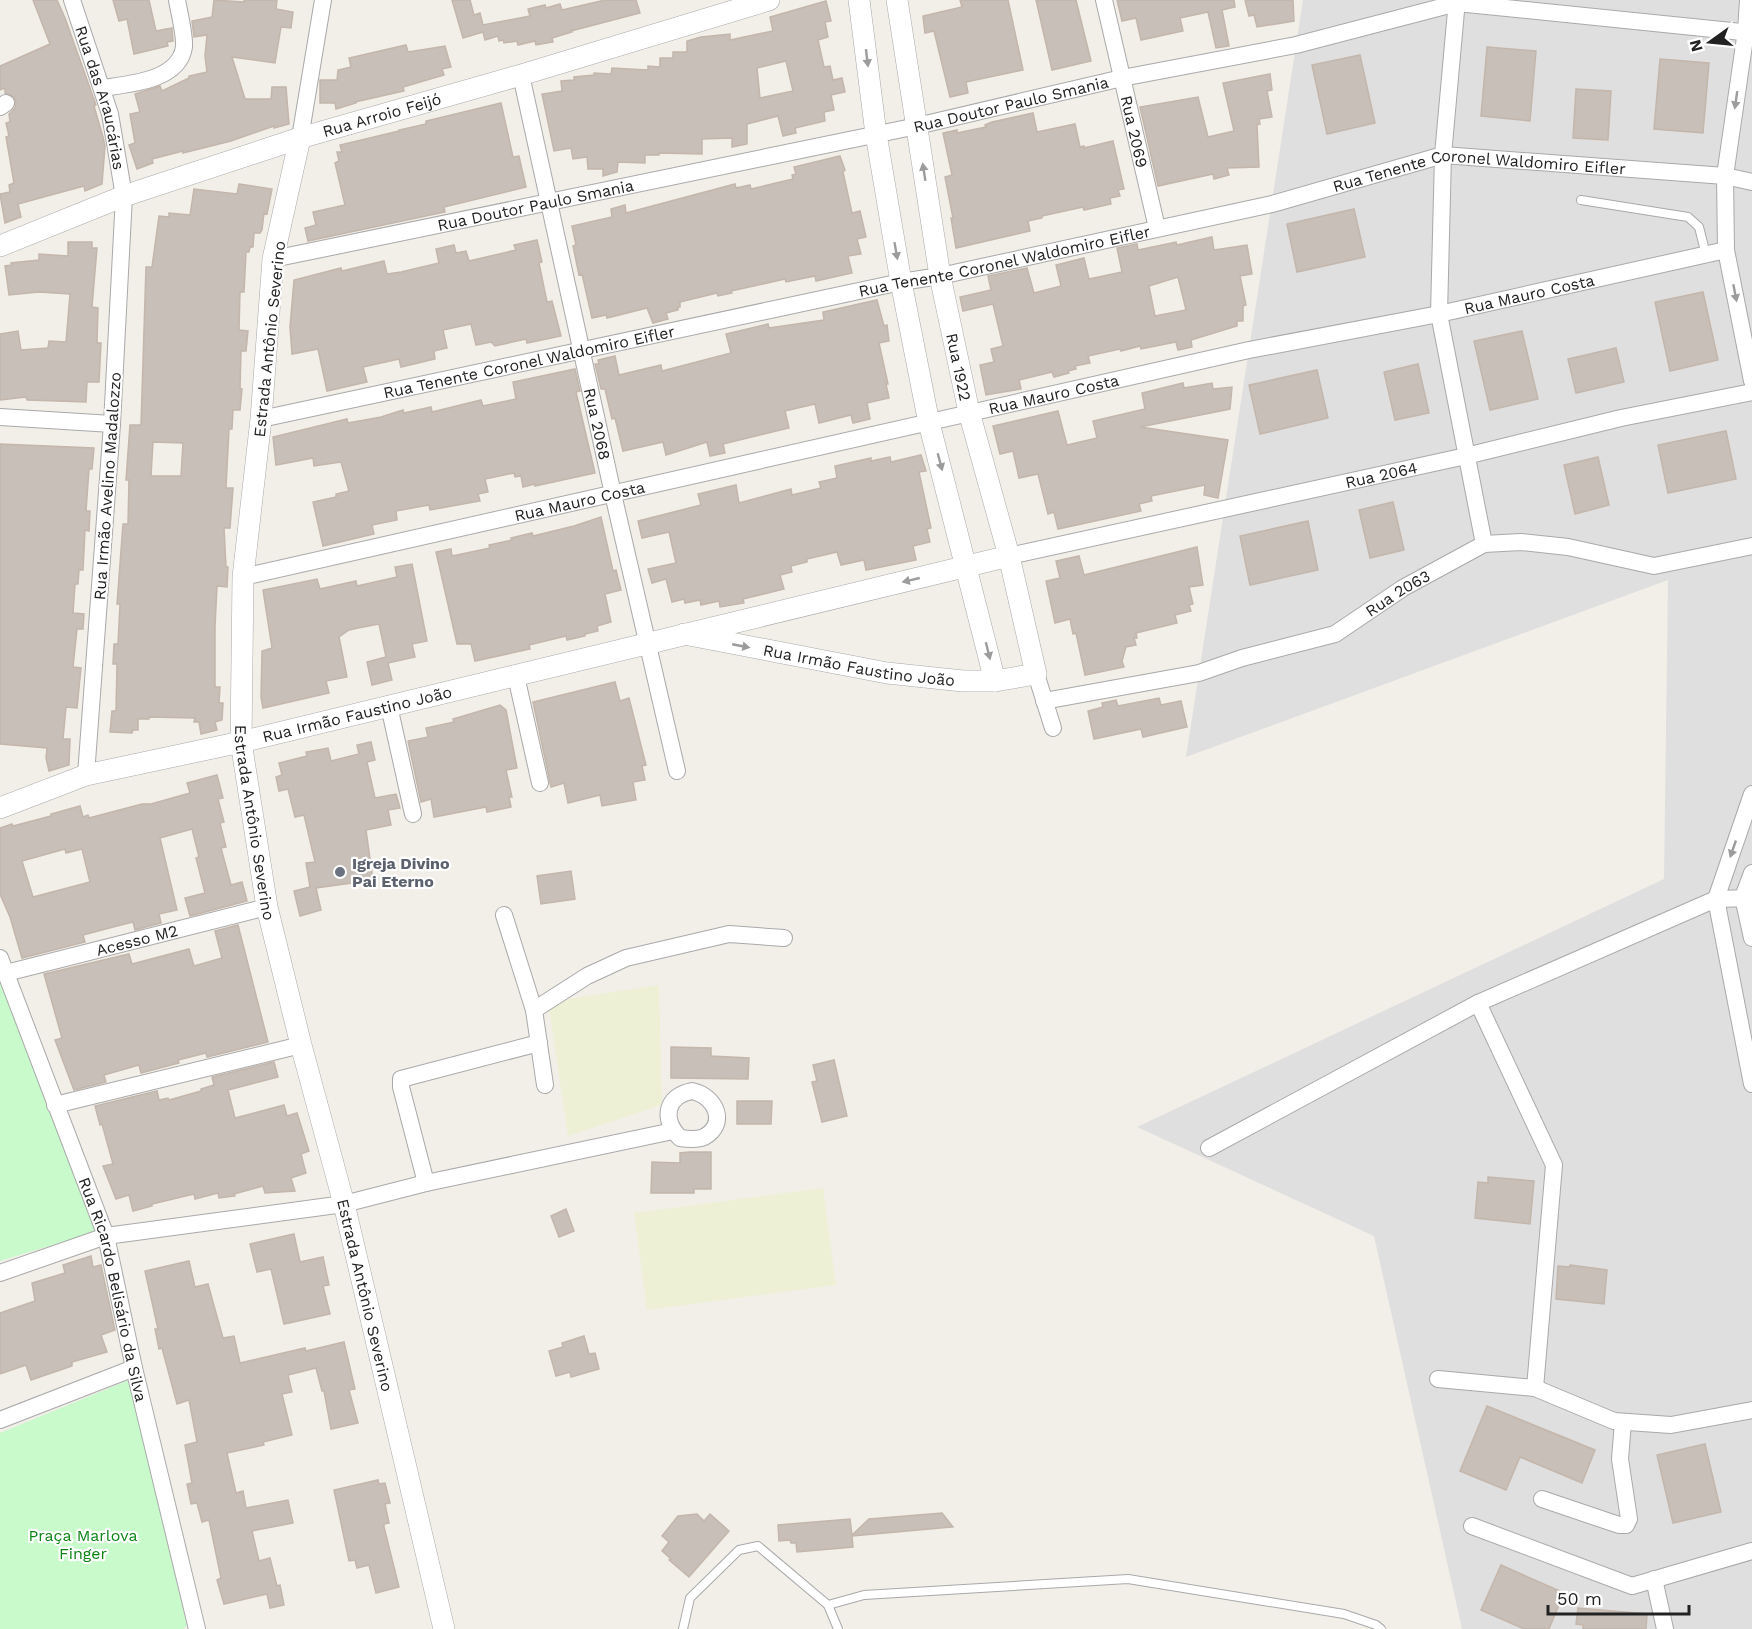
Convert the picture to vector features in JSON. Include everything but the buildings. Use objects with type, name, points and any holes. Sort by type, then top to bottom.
[{"type":"street","name":"Rua das Araucárias","points":[[72,0],[110,114],[124,196]]},
{"type":"street","points":[[102,88],[136,83],[158,76],[177,63],[184,46],[177,0]]},
{"type":"street","name":"Estrada Antônio Severino","points":[[323,0],[300,138],[273,259],[261,419],[243,577],[241,742],[267,907],[344,1204],[444,1629]]},
{"type":"street","name":"Rua Arroio Feijó","points":[[0,246],[124,196],[300,138],[521,75],[770,0]]},
{"type":"street","points":[[859,0],[876,134],[929,423],[995,681]]},
{"type":"street","name":"Rua 1922","points":[[897,0],[939,276],[969,412],[1009,556],[1036,674],[1053,728]]},
{"type":"street","name":"Rua 2069","points":[[1104,0],[1157,228]]},
{"type":"street","points":[[1748,0],[1749,32],[1725,176],[1726,250],[1752,381]]},
{"type":"street","points":[[1457,2],[1443,155],[1439,314],[1484,544]]},
{"type":"street","name":"Rua Doutor Paulo Smania","points":[[273,259],[917,126],[1122,78],[1296,45],[1457,2],[1749,32]]},
{"type":"street","name":"Rua 2068","points":[[521,75],[613,494],[677,771]]},
{"type":"street","name":"Rua Tenente Coronel Waldomiro Eifler","points":[[261,419],[1272,204],[1443,155],[1725,176],[1752,182]]},
{"type":"street","points":[[1752,182],[1752,198]]},
{"type":"street","name":"Rua Irmão Avelino Madalozzo","points":[[86,775],[112,424],[124,196]]},
{"type":"street","name":"Rua Mauro Costa","points":[[243,577],[929,423],[969,412],[1260,348],[1439,314],[1726,250]]},
{"type":"street","name":"Rua 2064","points":[[1009,556],[1466,456],[1572,429],[1752,392]]},
{"type":"street","points":[[0,417],[112,424]]},
{"type":"street","name":"Rua 2063","points":[[1044,701],[1199,673],[1242,658],[1335,634],[1403,588],[1484,544],[1521,542],[1568,548],[1654,567],[1752,546]]},
{"type":"street","name":"Rua Irmão Faustino João","points":[[0,808],[86,775],[241,742],[1009,556]]},
{"type":"street","name":"Rua Irmão Faustino João","points":[[684,634],[887,673],[963,681],[995,681],[1036,674]]},
{"type":"street","points":[[516,676],[540,783]]},
{"type":"street","points":[[389,706],[413,814]]},
{"type":"street","points":[[1752,794],[1716,899],[1752,1084]]},
{"type":"street","points":[[1752,873],[1748,897],[1752,938]]},
{"type":"street","points":[[1209,1148],[1478,1003],[1716,899],[1748,897]]},
{"type":"street","name":"Acesso M2","points":[[3,965],[267,907]]},
{"type":"street","points":[[504,915],[534,1010],[545,1085]]},
{"type":"street","points":[[534,1010],[587,976],[626,958],[729,934],[784,938]]},
{"type":"street","name":"Rua Ricardo Belisário da Silva","points":[[3,965],[106,1236],[134,1368],[197,1629]]},
{"type":"street","points":[[1478,1003],[1554,1165],[1535,1388]]},
{"type":"street","points":[[426,1184],[401,1080],[539,1043]]},
{"type":"street","points":[[55,1105],[301,1045]]},
{"type":"street","points":[[0,1273],[106,1236],[344,1204],[673,1131]]},
{"type":"street","points":[[0,1420],[134,1368]]},
{"type":"street","points":[[1438,1379],[1535,1388],[1614,1422],[1671,1425],[1752,1410]]},
{"type":"street","points":[[1542,1499],[1619,1525],[1626,1525],[1629,1519],[1620,1459],[1623,1422]]},
{"type":"street","points":[[1472,1526],[1632,1586],[1752,1551]]},
{"type":"street","points":[[1654,1579],[1665,1629]]},
{"type":"lane","points":[[1581,200],[1688,217],[1699,227],[1706,255]]},
{"type":"lane","points":[[683,1629],[690,1598],[739,1550],[758,1546],[828,1605],[838,1629]]},
{"type":"lane","points":[[828,1605],[864,1595],[1128,1579],[1344,1614],[1376,1625],[1381,1629]]},
{"type":"shaded area","points":[[1303,0],[1752,0],[1752,1629],[1462,1629],[1374,1236],[1137,1127],[1664,879],[1668,580],[1186,757]]},
{"type":"green space","points":[[0,980],[95,1232],[0,1261]]},
{"type":"green space","points":[[659,985],[662,1105],[568,1136],[548,1002]]},
{"type":"green space","points":[[823,1188],[836,1285],[647,1310],[634,1213]]},
{"type":"green space","name":"Praça Marlova Finger","points":[[129,1380],[187,1626],[183,1629],[0,1629],[0,1433]]},
{"type":"place","name":"Igreja Divino Pai Eterno","points":[[340,872]]}]
